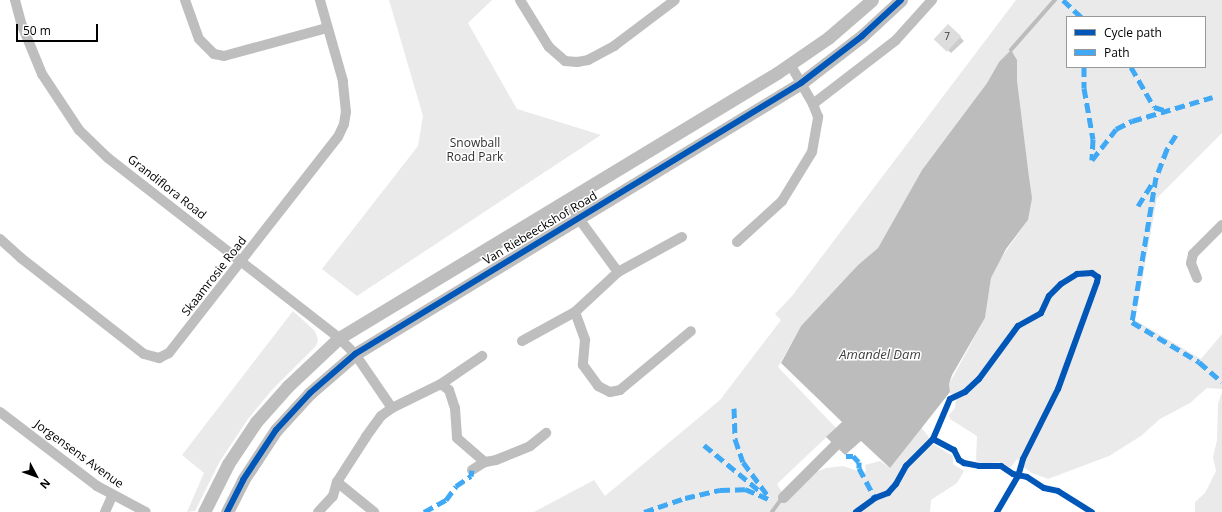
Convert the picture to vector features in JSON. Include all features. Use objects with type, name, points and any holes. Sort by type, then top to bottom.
[{"type":"street","name":"Grandiflora Road","points":[[15,0],[21,23],[42,74],[79,130],[108,158],[339,338],[354,354],[392,408]]},
{"type":"street","points":[[185,0],[198,39],[214,54],[224,56],[327,28]]},
{"type":"street","name":"Skaamrosie Road","points":[[0,238],[138,349],[154,358],[165,356],[174,350],[338,137],[344,124],[346,96],[320,0]]},
{"type":"street","points":[[520,0],[549,47],[565,61],[577,62],[588,60],[609,49],[675,0]]},
{"type":"street","name":"Van Riebeeckshof Road","points":[[204,512],[228,464],[256,422],[288,386],[339,338],[790,64],[828,38],[872,0]]},
{"type":"street","name":"Van Riebeeckshof Road","points":[[226,512],[243,480],[276,430],[310,393],[354,354],[801,83],[862,36],[901,0]]},
{"type":"street","points":[[813,104],[896,40],[932,0]]},
{"type":"street","points":[[737,242],[782,201],[810,156],[818,117],[813,104],[790,64]]},
{"type":"street","points":[[566,201],[618,272]]},
{"type":"street","points":[[1197,278],[1191,263],[1193,254],[1222,225]]},
{"type":"street","points":[[522,341],[575,312],[618,272],[682,236]]},
{"type":"street","points":[[575,312],[585,340],[584,365],[598,386],[610,392],[620,390],[691,331]]},
{"type":"street","points":[[318,512],[333,496],[337,482],[378,421],[392,408],[441,384],[482,356]]},
{"type":"street","points":[[441,384],[449,390],[455,408],[457,438],[485,462]]},
{"type":"street","name":"Jorgensens Avenue","points":[[0,412],[112,496],[146,512]]},
{"type":"street","points":[[472,470],[485,462],[515,453],[546,433]]},
{"type":"street","points":[[337,482],[374,512]]},
{"type":"street","points":[[105,512],[112,496]]},
{"type":"green space","name":"Snowball Road Park","points":[[389,0],[492,0],[468,23],[517,109],[601,135],[357,296],[322,269],[418,146],[423,116]]},
{"type":"green space","points":[[1016,0],[1222,0],[1222,133],[1157,198],[1135,320],[1201,359],[1222,334],[1222,389],[1207,388],[1190,403],[1160,419],[1141,436],[1109,456],[1048,479],[1032,473],[1019,464],[1018,458],[1011,467],[1007,467],[1001,462],[979,464],[976,460],[977,436],[950,419],[949,415],[955,408],[956,399],[950,393],[949,384],[985,318],[991,278],[999,261],[1028,220],[1029,177],[1017,80],[1017,60],[999,62],[987,83],[922,170],[878,248],[858,265],[801,326],[778,367],[836,428],[777,484],[783,494],[794,490],[813,473],[826,468],[843,466],[863,473],[866,471],[865,465],[880,461],[890,468],[921,427],[935,445],[953,456],[953,464],[964,471],[957,483],[931,500],[930,512],[534,512],[594,480],[605,496],[720,400],[781,320],[775,314],[792,296]]},
{"type":"green space","points":[[293,311],[315,331],[318,340],[316,346],[271,391],[248,419],[220,461],[195,511],[187,512],[204,473],[182,455]]},
{"type":"green space","points":[[1222,392],[1222,512],[1195,512],[1195,502],[1205,493],[1216,471],[1213,457],[1217,440],[1218,404]]},
{"type":"water","name":"Amandel Dam","points":[[1011,50],[1017,60],[1017,80],[1032,198],[1028,220],[1006,249],[991,278],[985,318],[952,375],[949,384],[950,392],[890,468],[861,441],[845,455],[826,437],[842,422],[781,363],[801,326],[858,265],[878,248],[922,170],[987,83],[999,62]]},
{"type":"building","points":[[948,24],[961,36],[947,52],[934,39]]},
{"type":"waterway","points":[[1011,50],[1055,0]]},
{"type":"waterway","points":[[783,497],[835,445]]},
{"type":"waterway","points":[[772,512],[783,497]]},
{"type":"marked path","points":[[1063,0],[1080,16]]},
{"type":"marked path","points":[[1084,68],[1084,88],[1093,139],[1092,160]]},
{"type":"marked path","points":[[1132,68],[1154,107],[1167,111]]},
{"type":"marked path","points":[[1092,160],[1116,129],[1132,121],[1213,97]]},
{"type":"marked path","points":[[1176,135],[1167,149],[1156,177],[1132,322],[1199,362],[1222,382]]},
{"type":"marked path","points":[[1138,206],[1152,184]]},
{"type":"marked path","points":[[734,408],[735,439],[743,462],[768,496]]},
{"type":"marked path","points":[[704,445],[761,492]]},
{"type":"marked path","points":[[846,456],[853,456],[859,462],[859,468],[875,498]]},
{"type":"marked path","points":[[424,512],[446,500],[456,486],[471,476],[472,470]]},
{"type":"marked path","points":[[644,512],[685,498],[720,490],[745,489],[771,500]]},
{"type":"cycle path","points":[[227,512],[243,480],[276,430],[310,393],[355,354],[801,83],[862,36],[901,0]]},
{"type":"cycle path","points":[[856,512],[875,498],[888,493],[896,484],[906,466],[933,439],[950,399],[965,392],[979,379],[1018,326],[1041,313],[1049,296],[1061,284],[1077,274],[1092,273],[1098,277],[1097,282],[1058,389],[1023,459],[1018,476],[997,512]]},
{"type":"cycle path","points":[[933,439],[954,450],[959,460],[964,463],[979,466],[1001,466],[1013,474],[1027,477],[1044,488],[1058,491],[1092,512]]}]
